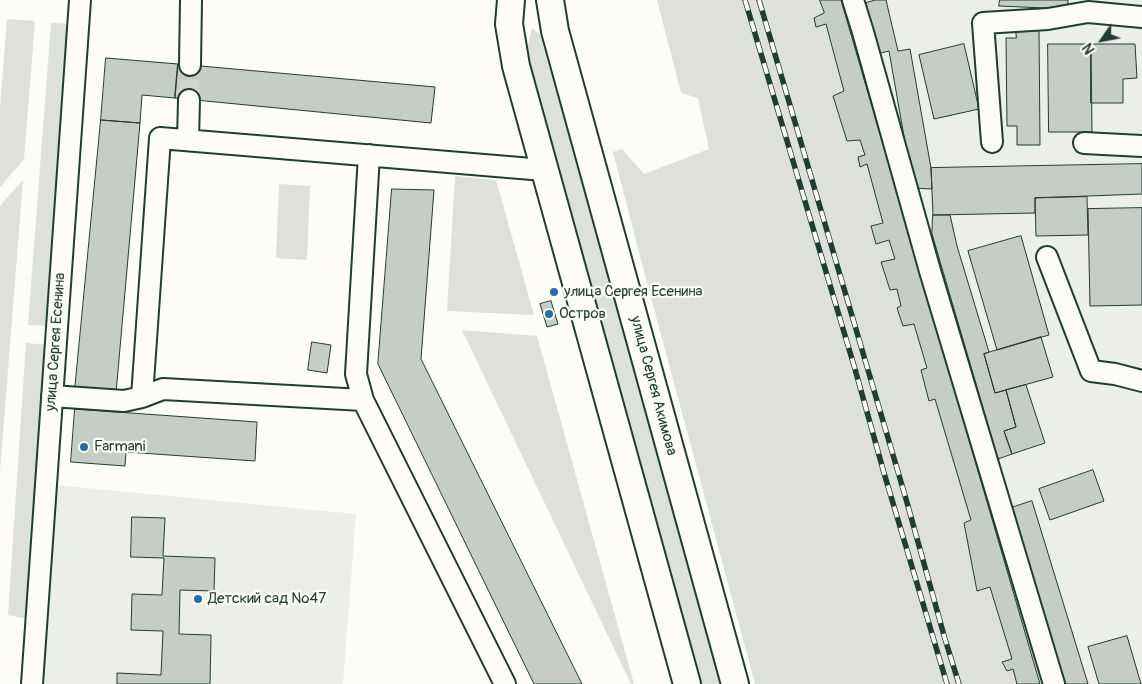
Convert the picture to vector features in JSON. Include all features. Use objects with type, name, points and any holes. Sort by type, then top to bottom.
[{"type":"main road","points":[[511,0],[509,24],[516,66],[687,684]]},
{"type":"main road","name":"улица Сергея Акимова","points":[[550,0],[558,40],[735,684]]},
{"type":"lane","name":"улица Сергея Есенина","points":[[32,684],[80,0]]},
{"type":"lane","points":[[190,65],[191,0]]},
{"type":"lane","points":[[853,0],[930,271],[1054,684]]},
{"type":"lane","points":[[992,142],[983,23],[1048,19],[1088,12],[1142,16]]},
{"type":"lane","points":[[188,140],[189,100]]},
{"type":"lane","points":[[142,397],[160,138],[544,170]]},
{"type":"lane","points":[[1084,143],[1142,146]]},
{"type":"lane","points":[[369,155],[356,374],[362,400],[505,684]]},
{"type":"lane","points":[[1047,257],[1091,372],[1115,374],[1142,381]]},
{"type":"lane","points":[[52,396],[124,401],[163,389],[362,400]]},
{"type":"shaded area","points":[[657,0],[820,0],[824,13],[814,18],[816,27],[826,24],[844,91],[833,96],[847,141],[860,140],[865,155],[858,157],[860,167],[867,164],[883,223],[871,226],[876,244],[889,240],[895,259],[881,263],[890,290],[897,289],[901,306],[897,309],[903,326],[914,324],[927,368],[921,370],[929,400],[935,399],[971,520],[964,523],[977,591],[990,587],[1012,659],[1017,684],[755,684],[613,152],[622,149],[644,174],[709,149],[698,98],[681,93]]},
{"type":"shaded area","points":[[820,0],[1142,0],[1142,684],[1017,684],[989,587],[977,591],[964,523],[970,520],[929,401],[921,370],[927,367],[914,325],[903,326],[881,262],[895,259],[889,240],[876,244],[871,226],[883,223],[866,165],[860,167],[858,157],[865,155],[860,140],[847,141],[833,96],[844,91],[826,24],[816,27],[814,18],[824,13]]},
{"type":"shaded area","points":[[7,19],[35,21],[24,159],[0,187],[0,108]]},
{"type":"shaded area","points":[[51,23],[72,24],[49,326],[28,325]]},
{"type":"shaded area","points":[[532,28],[540,35],[613,289],[722,684],[698,684],[525,59]]},
{"type":"shaded area","points":[[455,176],[496,180],[534,315],[447,311]]},
{"type":"shaded area","points":[[23,180],[0,471],[0,206]]},
{"type":"shaded area","points":[[279,184],[310,186],[307,260],[276,258]]},
{"type":"shaded area","points":[[462,330],[537,336],[634,684],[631,684]]},
{"type":"shaded area","points":[[26,343],[50,345],[32,620],[8,615]]},
{"type":"shaded area","name":"Детский сад №47","points":[[55,485],[356,514],[343,684],[41,684]]},
{"type":"building","points":[[820,0],[841,0],[1040,684],[1017,684],[1013,669],[1007,671],[1002,662],[1012,659],[990,587],[977,591],[964,523],[971,520],[935,399],[929,401],[921,370],[927,368],[914,324],[903,326],[897,308],[901,306],[897,289],[890,290],[881,262],[895,259],[889,240],[876,244],[871,226],[883,223],[867,164],[860,167],[858,157],[865,155],[860,140],[847,141],[833,96],[844,91],[826,24],[816,27],[814,18],[824,13]]},
{"type":"building","points":[[886,0],[898,51],[910,49],[931,168],[932,189],[913,188],[889,51],[877,54],[866,3]]},
{"type":"building","points":[[1000,0],[1068,0],[1068,9],[999,6]]},
{"type":"building","points":[[1016,29],[1039,29],[1040,145],[1017,145],[1017,126],[1007,126],[1006,38],[1016,38]]},
{"type":"building","points":[[964,44],[979,109],[934,119],[919,55]]},
{"type":"building","points":[[1048,44],[1091,44],[1092,132],[1049,132]]},
{"type":"building","points":[[1091,44],[1135,44],[1137,78],[1123,79],[1123,103],[1091,103]]},
{"type":"building","points":[[106,58],[178,64],[175,98],[142,95],[140,123],[101,120]]},
{"type":"building","points":[[178,64],[435,87],[431,123],[175,98]]},
{"type":"building","points":[[101,120],[140,123],[116,393],[75,390]]},
{"type":"building","points":[[1142,164],[1142,194],[1035,198],[1035,213],[933,215],[931,168]]},
{"type":"building","points":[[392,189],[434,190],[421,359],[582,684],[534,684],[378,364]]},
{"type":"building","points":[[1087,197],[1088,235],[1036,236],[1035,198]]},
{"type":"building","points":[[1142,208],[1142,305],[1090,306],[1088,209]]},
{"type":"building","points":[[933,215],[950,215],[957,246],[989,352],[984,354],[995,393],[1006,390],[1016,427],[1004,431],[1012,454],[998,459],[932,234]]},
{"type":"building","points":[[1021,236],[1049,335],[997,350],[968,251]]},
{"type":"building","name":"Остров","points":[[551,301],[558,324],[547,327],[540,304]]},
{"type":"building","points":[[1041,337],[1053,377],[995,393],[984,354]]},
{"type":"building","points":[[312,342],[331,345],[327,373],[308,370]]},
{"type":"building","points":[[1026,385],[1045,443],[1012,454],[1004,431],[1016,427],[1006,390]]},
{"type":"building","points":[[75,409],[257,422],[255,461],[126,452],[125,466],[71,462]]},
{"type":"building","points":[[1093,470],[1104,501],[1050,520],[1039,489]]},
{"type":"building","points":[[1032,501],[1088,684],[1063,684],[1011,508]]},
{"type":"building","points":[[132,517],[165,518],[163,556],[215,558],[214,591],[180,590],[179,634],[211,635],[210,684],[117,684],[117,673],[161,675],[163,631],[131,630],[132,594],[162,595],[164,558],[131,557]]},
{"type":"building","points":[[1127,636],[1141,684],[1099,684],[1088,647]]},
{"type":"tunnel","points":[[189,100],[190,65]]},
{"type":"railway","points":[[745,0],[947,684]]},
{"type":"railway","points":[[759,0],[959,684]]},
{"type":"place","name":"улица Сергея Есенина","points":[[554,292]]},
{"type":"place","name":"Остров","points":[[549,314]]},
{"type":"place","name":"Farmani","points":[[84,447]]},
{"type":"place","name":"Детский сад №47","points":[[198,599]]}]
